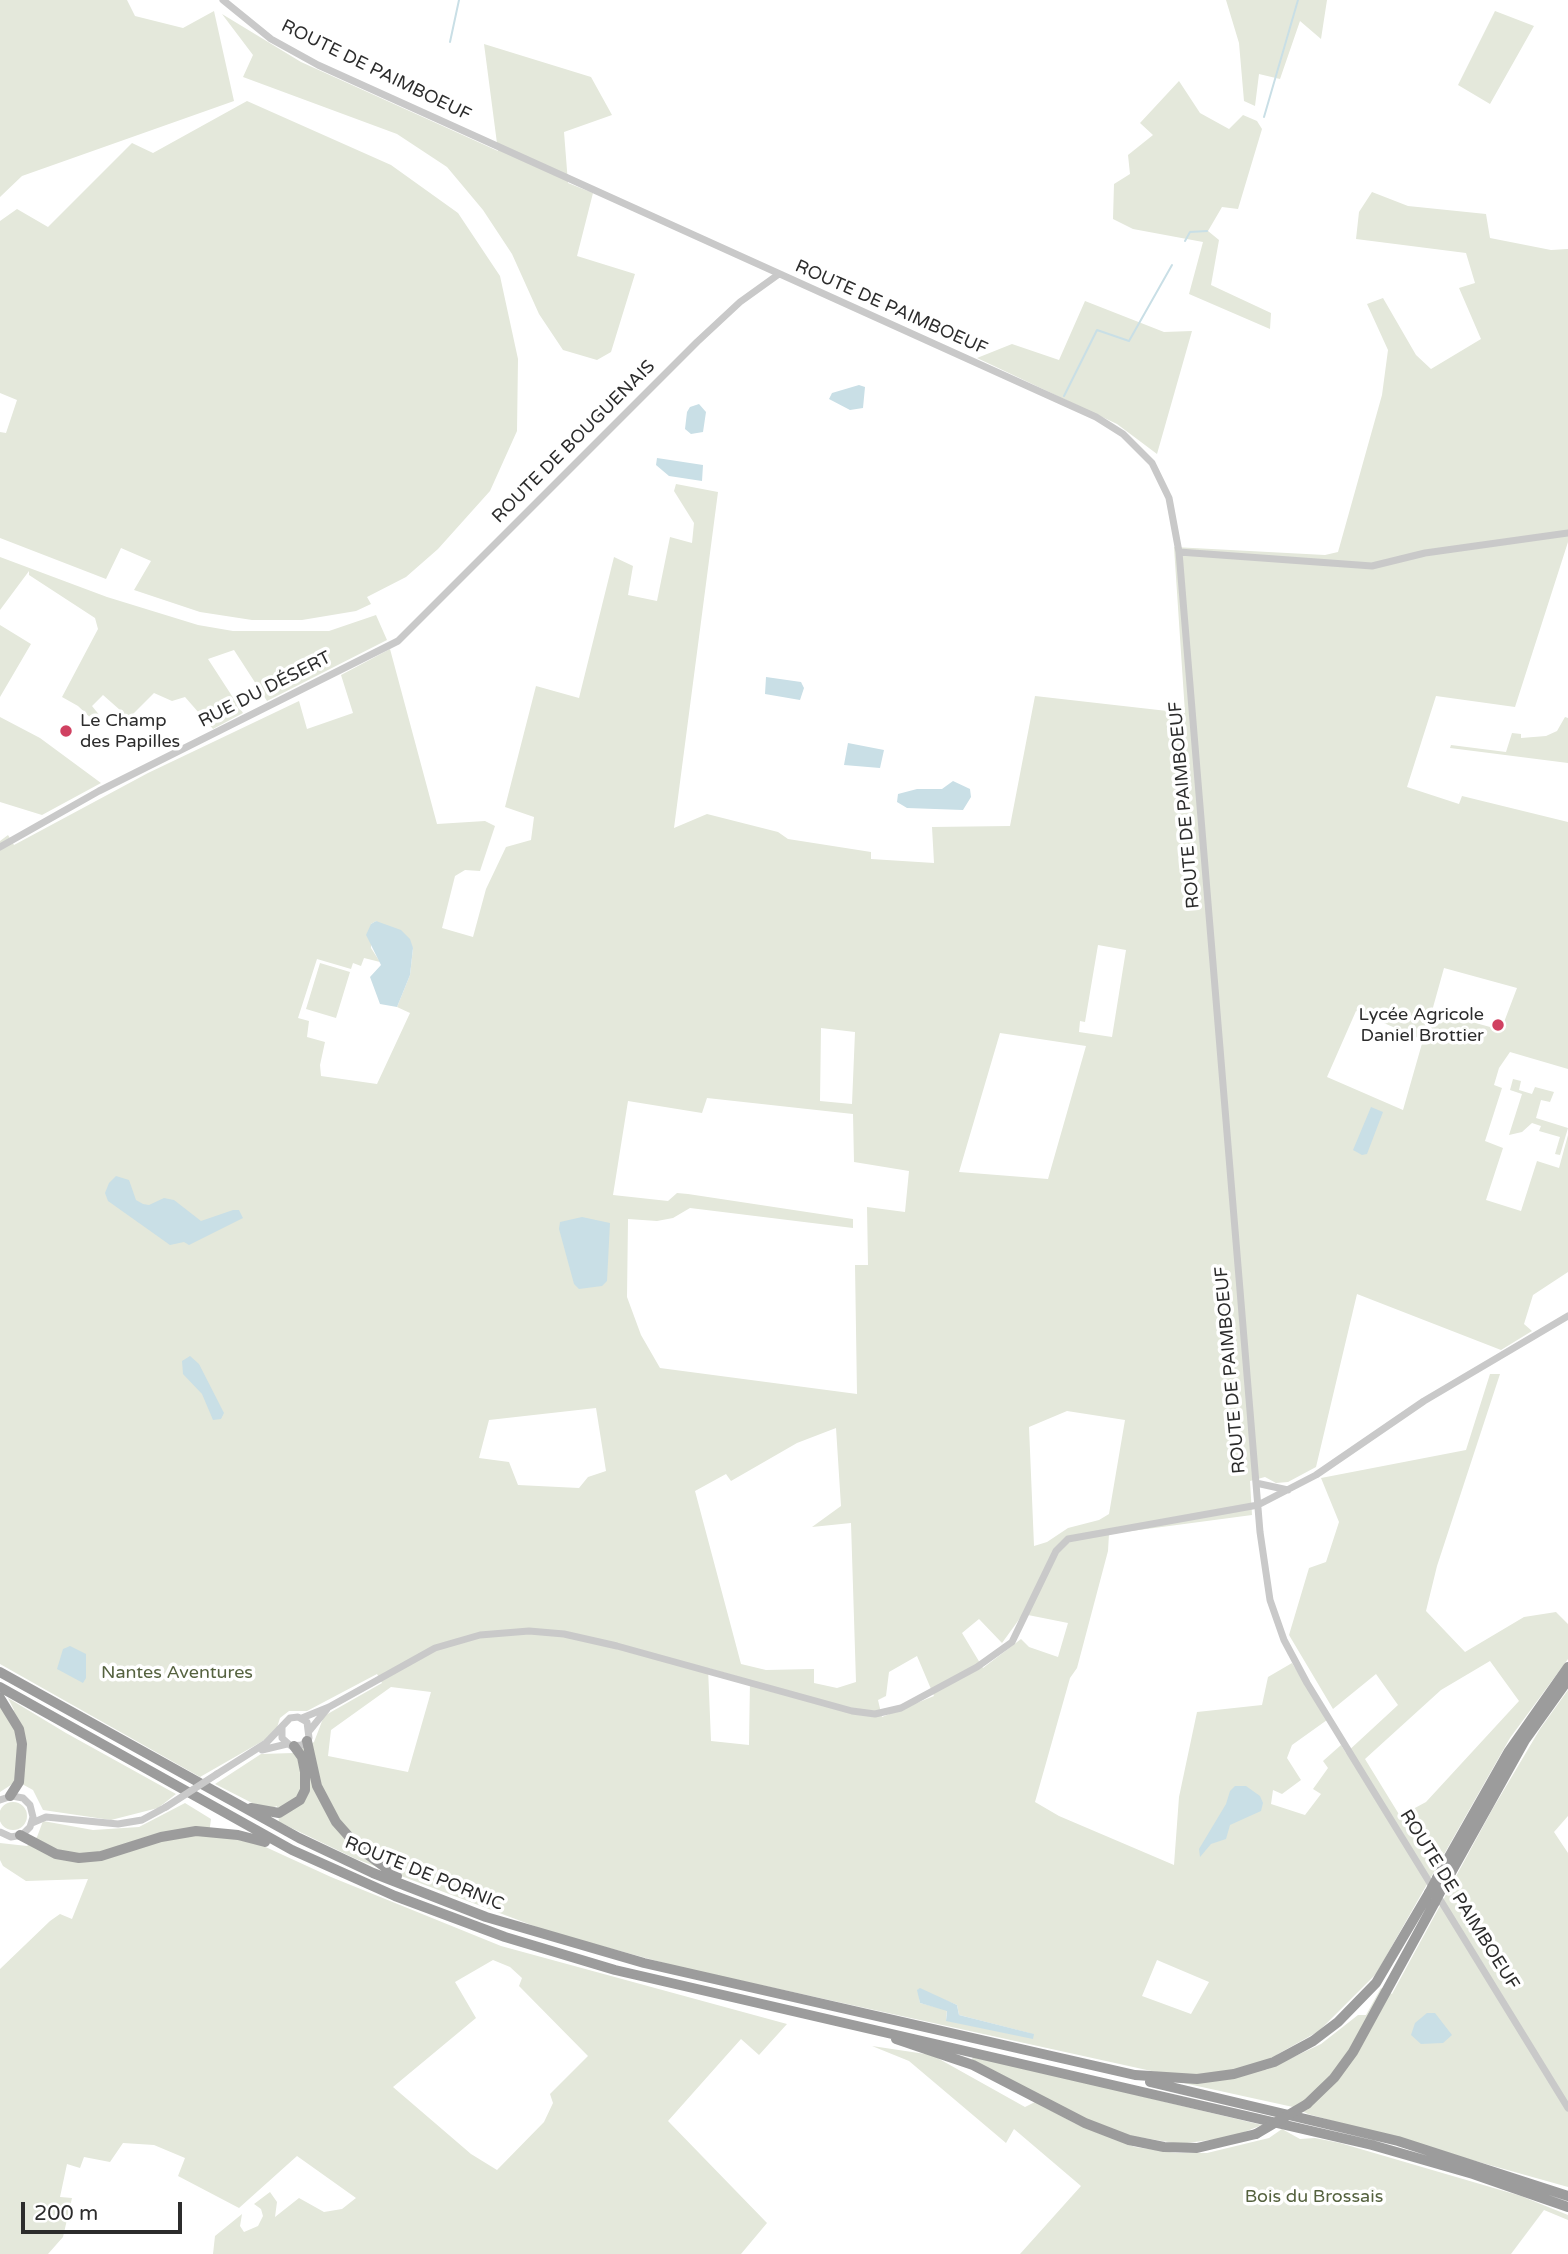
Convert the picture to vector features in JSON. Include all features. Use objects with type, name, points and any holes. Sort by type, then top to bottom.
[{"type":"highway","points":[[865,2029],[973,2065],[1086,2123],[1129,2140],[1164,2147],[1197,2148],[1256,2134],[1307,2104],[1334,2078],[1353,2052],[1521,1732],[1568,1667]]},
{"type":"highway","name":"ROUTE DE PORNIC","points":[[0,1671],[299,1838],[413,1889],[509,1925],[588,1949],[1071,2063]]},
{"type":"highway","points":[[1440,1883],[1525,1740],[1568,1680]]},
{"type":"highway","name":"ROUTE DE PORNIC","points":[[0,1687],[292,1850],[420,1907],[535,1947],[865,2029]]},
{"type":"highway","points":[[0,1698],[19,1729],[22,1744],[19,1782],[5,1798]]},
{"type":"highway","points":[[307,1741],[317,1786],[336,1822],[377,1864],[413,1889]]},
{"type":"highway","points":[[207,1789],[264,1812],[286,1811],[298,1803],[305,1790],[306,1772],[302,1757],[291,1745]]},
{"type":"highway","points":[[20,1835],[56,1854],[79,1858],[102,1856],[161,1837],[196,1831],[250,1837],[292,1850]]},
{"type":"highway","points":[[1071,2063],[1146,2076],[1197,2079],[1249,2070],[1286,2056],[1325,2032],[1360,2002],[1390,1964],[1432,1898]]},
{"type":"highway","points":[[865,2029],[924,2039],[1372,2145],[1473,2174],[1568,2207]]},
{"type":"highway","points":[[1071,2063],[1388,2138],[1568,2196]]},
{"type":"street","name":"ROUTE DE PAIMBOEUF","points":[[223,0],[271,39],[318,65],[1096,417],[1123,434],[1145,454],[1165,486],[1173,511],[1179,552],[1256,1483],[1270,1600],[1298,1668],[1568,2108]]},
{"type":"street","name":"ROUTE DE BOUGUENAIS","points":[[398,640],[697,342],[740,302],[779,274]]},
{"type":"street","points":[[1179,552],[1372,566],[1425,553],[1568,534]]},
{"type":"street","name":"RUE DU DÉSERT","points":[[0,848],[99,791],[398,640]]},
{"type":"street","points":[[0,1832],[11,1837],[20,1835],[39,1818],[118,1824],[142,1819],[254,1752],[290,1718],[302,1718],[329,1707],[422,1654],[480,1635],[546,1632],[631,1650],[852,1711],[889,1712],[946,1686],[1012,1642],[1056,1551],[1068,1539],[1258,1505],[1316,1475],[1424,1401],[1568,1316]]},
{"type":"street","points":[[1256,1483],[1289,1490]]},
{"type":"street","points":[[254,1752],[307,1741],[310,1730],[329,1707]]},
{"type":"street","points":[[302,1718],[310,1730]]},
{"type":"street","points":[[282,1727],[282,1738],[291,1745]]},
{"type":"street","points":[[5,1798],[21,1798],[31,1807],[60,1818]]},
{"type":"street","points":[[31,1807],[32,1823]]},
{"type":"green space","points":[[0,0],[127,0],[135,16],[183,28],[214,11],[234,101],[22,176],[0,197]]},
{"type":"green space","points":[[1226,0],[1327,0],[1321,39],[1300,21],[1280,79],[1259,74],[1255,106],[1244,101],[1239,43]]},
{"type":"green space","points":[[1495,11],[1534,26],[1490,104],[1458,85]]},
{"type":"green space","points":[[222,14],[301,62],[498,151],[484,44],[591,77],[612,115],[564,132],[568,183],[593,193],[577,256],[635,274],[611,352],[597,360],[563,350],[539,314],[512,254],[483,210],[447,167],[397,134],[243,77],[253,55]]},
{"type":"green space","points":[[1179,81],[1200,113],[1229,129],[1243,115],[1257,121],[1262,129],[1238,209],[1222,207],[1208,231],[1219,240],[1211,285],[1271,313],[1270,329],[1189,294],[1203,242],[1133,229],[1113,219],[1114,184],[1130,174],[1128,155],[1153,135],[1140,123]]},
{"type":"green space","points":[[247,101],[391,165],[458,213],[500,276],[518,359],[517,431],[490,491],[438,549],[406,577],[367,597],[371,604],[356,611],[302,620],[252,620],[200,612],[134,590],[151,561],[121,548],[106,579],[0,538],[0,432],[6,433],[17,400],[0,393],[0,221],[17,209],[48,227],[132,143],[153,153]]},
{"type":"green space","name":"Nantes Aventures","points":[[1372,192],[1408,206],[1486,214],[1490,238],[1551,250],[1568,249],[1568,542],[1515,707],[1436,696],[1407,787],[1459,804],[1462,796],[1568,822],[1568,1069],[1510,1052],[1499,1068],[1494,1085],[1502,1088],[1485,1141],[1503,1148],[1486,1200],[1521,1211],[1537,1161],[1559,1168],[1568,1135],[1568,1272],[1533,1295],[1524,1324],[1532,1331],[1501,1350],[1357,1294],[1316,1467],[1288,1482],[1276,1483],[1265,1477],[1250,1481],[1252,1515],[1109,1534],[1108,1551],[1077,1668],[1070,1678],[1035,1802],[1059,1816],[1174,1865],[1179,1797],[1197,1712],[1262,1705],[1268,1677],[1292,1663],[1327,1720],[1292,1745],[1287,1758],[1301,1780],[1282,1794],[1273,1790],[1271,1804],[1305,1815],[1321,1794],[1313,1789],[1328,1768],[1323,1761],[1341,1745],[1346,1753],[1398,1705],[1376,1674],[1333,1709],[1289,1635],[1309,1568],[1326,1562],[1339,1522],[1321,1478],[1466,1450],[1490,1374],[1500,1374],[1437,1566],[1426,1611],[1465,1652],[1524,1617],[1556,1612],[1568,1624],[1568,1659],[1510,1738],[1376,1974],[1319,2031],[1278,2054],[1266,2070],[1321,2044],[1358,2015],[1366,2015],[1381,1988],[1392,1994],[1492,1810],[1540,1729],[1568,1690],[1568,1816],[1554,1832],[1568,1853],[1568,2187],[1308,2114],[1293,2107],[1179,2082],[1165,2074],[679,1967],[550,1932],[356,1859],[279,1822],[277,1806],[269,1809],[258,1806],[215,1784],[261,1754],[293,1753],[314,1742],[324,1716],[382,1683],[377,1674],[307,1711],[289,1711],[280,1718],[275,1734],[200,1777],[0,1664],[0,841],[8,835],[14,845],[148,773],[299,701],[307,729],[353,713],[341,675],[390,649],[437,824],[485,821],[495,826],[480,871],[465,870],[455,876],[442,928],[473,937],[486,889],[506,847],[531,840],[534,817],[505,807],[536,686],[579,698],[614,557],[633,566],[628,595],[657,601],[670,537],[692,543],[694,523],[674,491],[676,484],[718,492],[674,828],[707,814],[778,832],[788,839],[871,852],[871,859],[934,863],[932,827],[1010,826],[1035,696],[1185,713],[1174,547],[1325,555],[1338,552],[1382,395],[1388,350],[1367,304],[1383,298],[1416,355],[1431,369],[1481,339],[1459,288],[1475,283],[1466,253],[1356,239],[1359,212]],"holes":[[[376,921],[413,948],[410,975],[397,1007],[410,1013],[377,1084],[321,1076],[320,1065],[325,1042],[307,1037],[309,1021],[298,1018],[317,959],[351,969],[353,963],[361,966],[364,958],[380,962],[371,948],[371,924]],[[1098,945],[1126,950],[1112,1037],[1079,1032],[1080,1021],[1085,1022]],[[1444,968],[1517,988],[1501,1030],[1432,1011]],[[1356,1011],[1423,1040],[1403,1110],[1327,1077]],[[821,1028],[855,1032],[852,1104],[820,1101]],[[1000,1033],[1086,1046],[1048,1179],[959,1172]],[[707,1098],[853,1114],[854,1162],[909,1171],[905,1212],[867,1207],[868,1265],[855,1265],[857,1394],[660,1368],[641,1335],[627,1297],[628,1219],[657,1221],[673,1218],[690,1208],[853,1228],[853,1219],[688,1194],[677,1193],[668,1201],[613,1195],[628,1101],[702,1113]],[[596,1408],[606,1471],[588,1477],[579,1488],[518,1485],[509,1462],[479,1458],[489,1420]],[[1067,1411],[1125,1420],[1109,1514],[1099,1520],[1068,1528],[1047,1542],[1034,1546],[1029,1427]],[[836,1428],[841,1506],[812,1527],[851,1523],[856,1682],[837,1688],[814,1683],[814,1669],[766,1670],[741,1664],[695,1491],[726,1474],[731,1481],[797,1443]],[[1023,1614],[1068,1623],[1058,1657],[1029,1647],[1021,1639],[983,1668],[962,1633],[979,1619],[1002,1643]],[[917,1656],[934,1696],[882,1717],[878,1700],[886,1696],[889,1672]],[[1490,1661],[1519,1701],[1426,1802],[1400,1816],[1365,1759],[1441,1690]],[[708,1668],[750,1680],[749,1745],[711,1741]],[[391,1687],[431,1692],[408,1772],[328,1756],[331,1730]],[[1157,1960],[1209,1982],[1191,2014],[1142,1996]],[[918,1989],[957,2005],[959,2015],[1033,2034],[946,2020],[947,2010],[920,2003]]]},
{"type":"green space","points":[[1085,301],[1164,332],[1192,331],[1157,454],[1117,424],[977,358],[1012,344],[1059,360]]},
{"type":"green space","points":[[0,557],[107,597],[198,625],[233,631],[329,631],[376,615],[387,640],[267,701],[234,650],[208,659],[243,713],[213,729],[185,697],[172,701],[154,693],[129,718],[103,695],[92,706],[105,722],[96,723],[78,706],[62,697],[98,629],[95,618],[29,575],[29,571],[0,610]]},
{"type":"green space","points":[[0,625],[31,644],[0,697]]},
{"type":"green space","points":[[0,717],[40,738],[101,783],[42,815],[0,802]]},
{"type":"green space","points":[[1565,717],[1568,718],[1568,763],[1450,748],[1451,745],[1506,752],[1512,733],[1521,734],[1521,738],[1546,736],[1557,731]]},
{"type":"green space","points":[[320,963],[350,972],[336,1018],[306,1009]]},
{"type":"green space","points":[[1513,1079],[1521,1081],[1519,1090],[1532,1094],[1535,1087],[1554,1092],[1550,1102],[1541,1100],[1536,1118],[1568,1128],[1560,1155],[1555,1154],[1560,1137],[1539,1131],[1541,1126],[1532,1123],[1522,1132],[1509,1135],[1522,1094],[1510,1090]]},
{"type":"green space","points":[[8,1698],[176,1794],[158,1808],[111,1820],[43,1810],[33,1790],[22,1784],[14,1783],[0,1792],[0,1707],[7,1716],[14,1710]]},
{"type":"green space","points":[[13,1802],[23,1806],[27,1816],[23,1826],[13,1830],[3,1826],[-1,1816],[3,1806]]},
{"type":"green space","points":[[185,1803],[211,1819],[209,1834],[259,1844],[331,1877],[501,1946],[787,2024],[759,2055],[741,2039],[668,2121],[767,2223],[741,2254],[213,2254],[215,2236],[242,2214],[240,2226],[244,2232],[258,2226],[263,2216],[261,2209],[254,2204],[270,2192],[277,2202],[275,2217],[299,2198],[324,2212],[342,2209],[356,2198],[297,2156],[239,2208],[178,2176],[185,2158],[154,2145],[123,2143],[110,2162],[84,2157],[80,2168],[67,2164],[60,2197],[72,2198],[63,2237],[48,2254],[0,2254],[0,1969],[60,1914],[72,1919],[88,1879],[26,1881],[3,1866],[0,1860],[0,1843],[27,1846],[37,1837],[43,1821],[93,1830],[139,1827]],"holes":[[[493,1960],[510,1967],[522,1978],[519,1986],[588,2056],[550,2094],[553,2103],[544,2122],[497,2170],[471,2154],[393,2087],[476,2018],[455,1982]]]},
{"type":"green space","name":"Bois du Brossais","points":[[872,2046],[932,2055],[1025,2107],[1035,2102],[1078,2125],[1135,2147],[1176,2153],[1207,2153],[1269,2138],[1282,2129],[1300,2139],[1315,2138],[1340,2143],[1521,2196],[1568,2215],[1568,2220],[1544,2210],[1511,2254],[1020,2254],[1081,2186],[1014,2129],[1006,2143],[909,2061]]},
{"type":"green space","points":[[973,2056],[1262,2125],[1232,2137],[1180,2144],[1126,2135],[1100,2126],[972,2060]]},
{"type":"water","points":[[859,385],[865,387],[863,408],[850,410],[829,399],[832,393]]},
{"type":"water","points":[[699,404],[706,412],[703,432],[691,434],[685,429],[687,412],[690,407]]},
{"type":"water","points":[[657,458],[703,465],[702,481],[669,476],[656,465]]},
{"type":"water","points":[[766,677],[801,682],[804,688],[800,700],[765,694]]},
{"type":"water","points":[[848,743],[884,750],[880,768],[844,765]]},
{"type":"water","points":[[953,781],[970,789],[971,797],[963,810],[907,808],[897,802],[898,794],[917,789],[942,789]]},
{"type":"water","points":[[376,921],[401,930],[410,939],[413,948],[410,975],[397,1007],[380,1004],[370,977],[381,965],[366,935],[371,924]]},
{"type":"water","points":[[1371,1107],[1383,1112],[1367,1154],[1362,1155],[1353,1150]]},
{"type":"water","points":[[116,1176],[129,1180],[136,1200],[143,1204],[149,1205],[164,1198],[174,1200],[201,1221],[233,1210],[239,1210],[243,1218],[189,1245],[184,1242],[170,1245],[108,1201],[105,1193]]},
{"type":"water","points":[[582,1217],[610,1223],[607,1281],[602,1286],[579,1289],[574,1284],[559,1229],[560,1222]]},
{"type":"water","points":[[190,1356],[199,1364],[224,1413],[221,1419],[213,1420],[202,1394],[183,1374],[182,1361]]},
{"type":"water","points":[[70,1646],[86,1654],[86,1678],[83,1683],[57,1669],[63,1649]]},
{"type":"water","points":[[1235,1786],[1246,1786],[1260,1796],[1263,1803],[1261,1811],[1230,1825],[1226,1839],[1211,1844],[1200,1857],[1199,1849],[1226,1804],[1230,1791]]},
{"type":"water","points":[[920,1988],[957,2005],[959,2015],[1034,2034],[1033,2039],[946,2021],[947,2011],[920,2003],[917,1990]]},
{"type":"water","points":[[1427,2013],[1435,2013],[1452,2035],[1443,2043],[1421,2044],[1411,2035],[1415,2023]]},
{"type":"waterway","points":[[450,42],[459,0]]},
{"type":"waterway","points":[[1264,117],[1298,0]]},
{"type":"waterway","points":[[1185,241],[1190,232],[1207,231]]},
{"type":"waterway","points":[[1064,396],[1097,330],[1129,341],[1172,265]]},
{"type":"place","name":"Le Champ des Papilles","points":[[66,731]]},
{"type":"place","name":"Lycée Agricole Daniel Brottier","points":[[1498,1025]]}]
